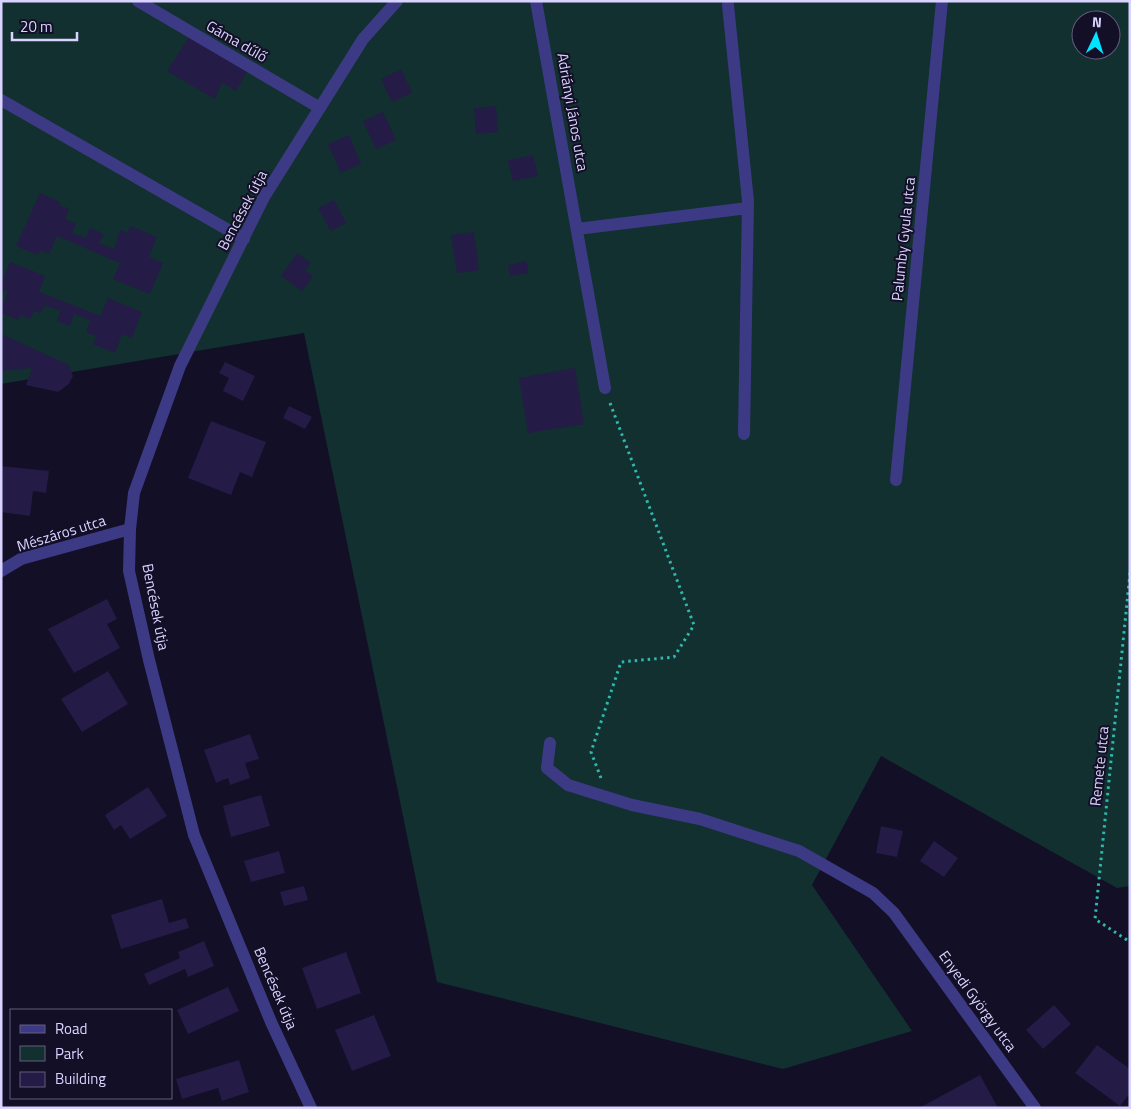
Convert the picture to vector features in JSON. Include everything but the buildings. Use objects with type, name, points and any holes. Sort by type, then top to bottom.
[{"type":"street","name":"Gáma dűlő","points":[[138,1],[320,108]]},
{"type":"street","name":"Bencések útja","points":[[311,1108],[272,1022],[194,835],[130,572],[130,529],[134,493],[180,366],[264,197],[363,39],[397,1]]},
{"type":"street","name":"Adriányi János utca","points":[[536,1],[605,388]]},
{"type":"street","name":"Palumby Gyula utca","points":[[896,480],[942,1]]},
{"type":"street","points":[[728,5],[748,208],[744,434]]},
{"type":"street","points":[[1,100],[244,239]]},
{"type":"street","points":[[577,229],[748,208]]},
{"type":"street","name":"Mészáros utca","points":[[1,571],[21,560],[130,529]]},
{"type":"street","name":"Enyedi György utca","points":[[550,743],[547,768],[568,785],[632,805],[700,819],[799,851],[873,893],[894,913],[1035,1108]]},
{"type":"path","points":[[605,388],[694,625],[674,657],[622,662],[592,752],[608,797]]},
{"type":"path","name":"Remete utca","points":[[1130,573],[1095,919],[1130,942]]},
{"type":"green space","points":[[1,1],[1130,1],[1130,886],[1117,888],[881,756],[812,885],[912,1031],[783,1069],[437,982],[304,333],[1,384]]}]
